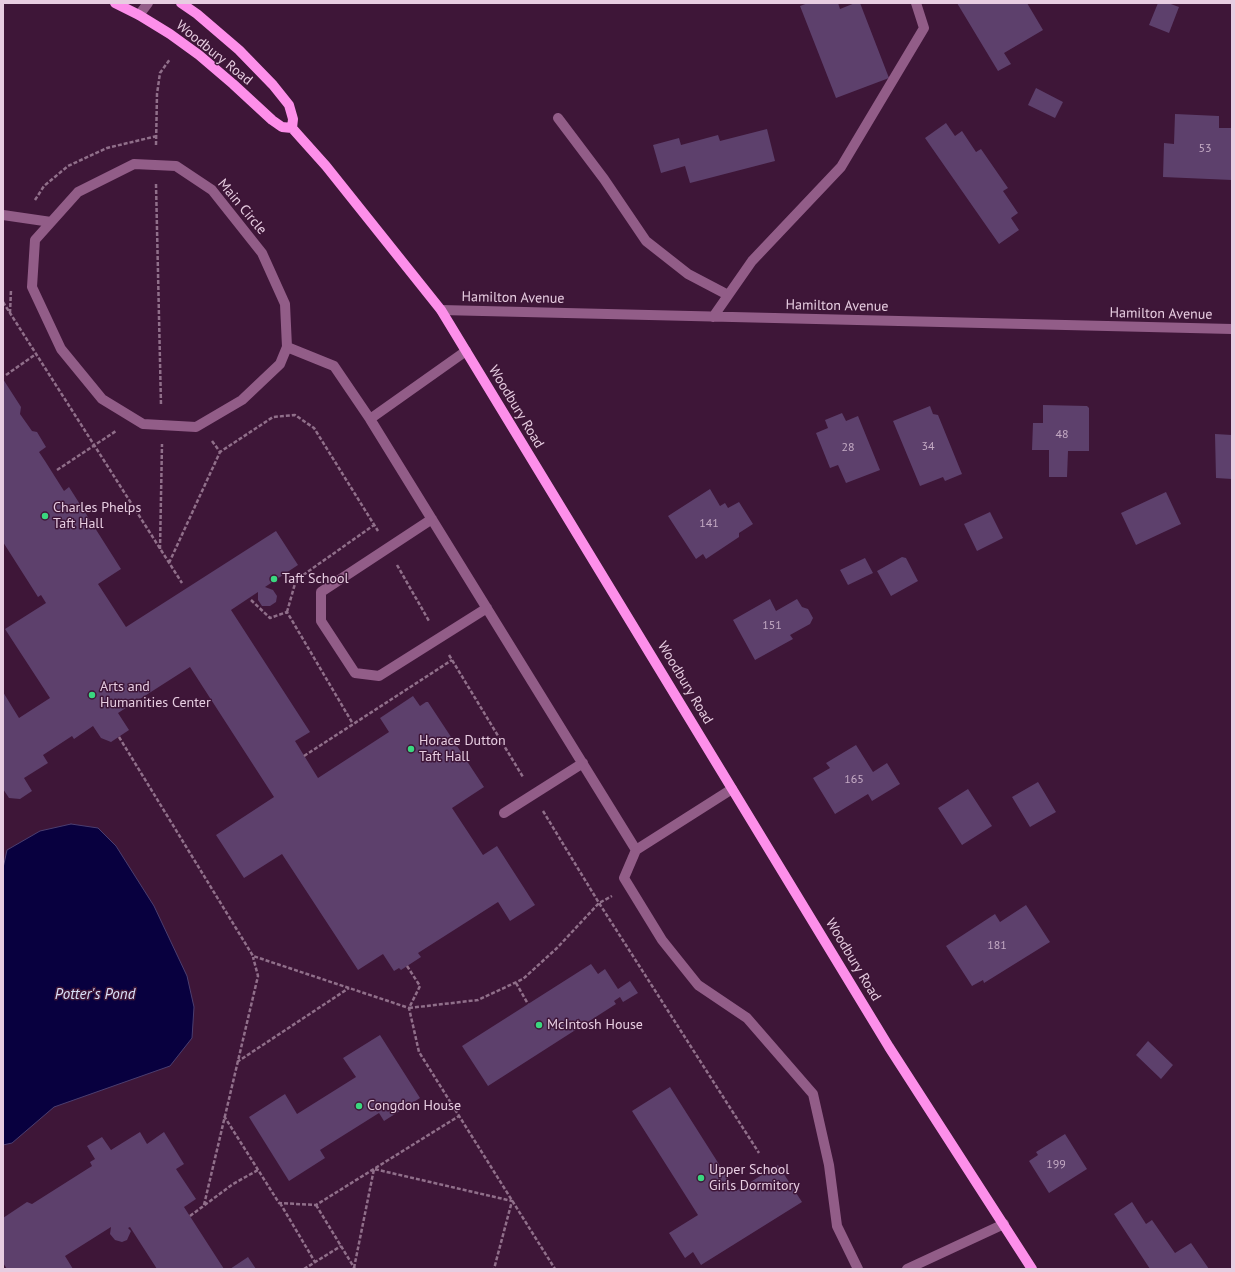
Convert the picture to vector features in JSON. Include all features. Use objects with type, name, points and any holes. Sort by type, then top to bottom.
[{"type":"main road","name":"Woodbury Road","points":[[114,3],[139,15],[170,34],[199,55],[272,120],[282,127],[292,128],[326,166],[441,310],[888,1046],[1032,1269]]},
{"type":"main road","name":"Woodbury Road","points":[[181,3],[197,14],[239,50],[273,85],[289,105],[293,119],[292,128]]},
{"type":"street","points":[[139,15],[148,3]]},
{"type":"street","points":[[713,317],[752,261],[841,167],[924,28],[916,3]]},
{"type":"street","points":[[558,118],[604,179],[646,241],[688,274],[728,295]]},
{"type":"street","name":"Main Circle","points":[[134,164],[156,165],[176,166],[212,190],[262,253],[285,304],[287,347],[280,364],[242,400],[196,427],[143,424],[102,399],[61,349],[32,287],[34,240],[78,192],[134,164]]},
{"type":"street","points":[[3,215],[51,222]]},
{"type":"street","name":"Hamilton Avenue","points":[[441,310],[1232,329]]},
{"type":"street","points":[[287,347],[334,366],[432,519],[636,850]]},
{"type":"street","points":[[370,420],[466,351]]},
{"type":"street","points":[[432,519],[321,592],[321,621],[355,674],[379,676],[486,608]]},
{"type":"street","points":[[504,813],[583,763]]},
{"type":"street","points":[[732,789],[636,850],[624,878],[662,940],[698,985],[747,1018],[813,1094],[829,1165],[837,1226],[858,1269]]},
{"type":"street","points":[[907,1269],[1004,1224]]},
{"type":"path","points":[[162,425],[156,165],[157,94],[160,73],[172,54]]},
{"type":"path","points":[[3,302],[182,583]]},
{"type":"path","points":[[6,375],[36,354]]},
{"type":"path","points":[[169,563],[220,452],[273,417],[295,415],[314,428],[388,548],[452,660],[599,903],[759,1153]]},
{"type":"path","points":[[57,470],[120,429]]},
{"type":"path","points":[[209,437],[220,452]]},
{"type":"path","points":[[156,440],[162,442],[169,441]]},
{"type":"path","points":[[160,549],[162,442]]},
{"type":"path","points":[[353,724],[287,612],[296,580],[374,525]]},
{"type":"path","points":[[251,600],[270,618],[287,612]]},
{"type":"path","points":[[304,756],[452,660]]},
{"type":"path","points":[[119,737],[253,956],[258,976],[204,1205]]},
{"type":"path","points":[[253,956],[409,1008],[478,1000],[523,980],[599,903],[630,886]]},
{"type":"path","points":[[407,966],[420,986],[409,1008],[418,1052],[555,1269]]},
{"type":"path","points":[[516,983],[528,1004]]},
{"type":"path","points":[[237,1062],[349,988]]},
{"type":"path","points":[[224,1116],[315,1262]]},
{"type":"path","points":[[279,1203],[316,1205],[459,1116]]},
{"type":"path","points":[[374,1169],[512,1201]]},
{"type":"path","points":[[355,1268],[374,1169]]},
{"type":"path","points":[[190,1216],[233,1184],[258,1170]]},
{"type":"path","points":[[494,1269],[512,1201]]},
{"type":"path","points":[[316,1205],[355,1268]]},
{"type":"path","points":[[304,1269],[341,1246]]},
{"type":"water","name":"Potter's Pond","points":[[71,824],[98,828],[116,846],[154,906],[187,976],[194,1007],[192,1038],[170,1066],[54,1107],[12,1143],[3,1145],[3,868],[7,850],[40,831]]},
{"type":"building","points":[[808,3],[838,3],[840,9],[855,3],[860,3],[889,78],[836,98],[800,6]]},
{"type":"building","points":[[957,3],[1027,3],[1043,30],[1004,53],[1011,64],[998,71]]},
{"type":"building","points":[[1158,3],[1168,3],[1179,7],[1169,33],[1149,25]]},
{"type":"building","points":[[1036,88],[1063,102],[1055,118],[1028,105]]},
{"type":"building","points":[[1175,114],[1219,116],[1219,128],[1232,128],[1232,180],[1163,177],[1164,143],[1174,144]]},
{"type":"building","points":[[946,123],[955,136],[962,131],[976,152],[981,149],[1008,188],[1003,191],[1018,213],[1011,218],[1019,230],[999,244],[925,138]]},
{"type":"building","points":[[767,129],[775,161],[690,183],[685,166],[661,173],[653,145],[679,138],[681,145],[718,135],[720,141]]},
{"type":"building","name":"Horace Dutton Taft Hall","points":[[3,379],[21,407],[20,414],[32,431],[37,432],[46,447],[39,452],[64,491],[69,487],[121,569],[98,584],[126,627],[276,531],[298,565],[265,587],[273,590],[277,596],[276,602],[270,606],[262,606],[258,600],[258,592],[231,610],[310,732],[295,741],[318,778],[389,732],[380,718],[413,696],[420,706],[428,702],[484,787],[452,808],[483,855],[497,846],[535,905],[510,921],[498,902],[418,953],[421,957],[401,970],[399,968],[394,971],[383,954],[358,970],[282,854],[244,878],[216,835],[274,797],[190,667],[118,713],[129,730],[111,742],[101,738],[93,726],[74,739],[72,736],[43,755],[48,763],[24,778],[32,791],[20,799],[9,798],[3,789],[3,692],[19,718],[50,698],[5,629],[46,603],[41,595],[38,597],[3,542]]},
{"type":"building","points":[[1043,405],[1087,406],[1089,408],[1089,451],[1068,451],[1067,477],[1049,477],[1049,450],[1032,450],[1033,423],[1043,423]]},
{"type":"building","points":[[930,406],[933,414],[938,415],[962,474],[945,481],[943,477],[920,486],[893,421]]},
{"type":"building","points":[[842,413],[846,421],[858,416],[880,470],[846,483],[838,465],[830,468],[816,433],[828,428],[825,420]]},
{"type":"building","points":[[1215,434],[1232,435],[1232,479],[1216,478]]},
{"type":"building","points":[[710,489],[720,506],[725,503],[728,508],[739,502],[753,524],[739,533],[739,537],[706,559],[703,554],[696,559],[668,516]]},
{"type":"building","points":[[1166,492],[1181,524],[1136,545],[1121,513]]},
{"type":"building","points":[[990,512],[1003,538],[977,551],[964,524]]},
{"type":"building","points":[[902,557],[906,558],[918,581],[891,596],[877,571]]},
{"type":"building","points":[[865,558],[873,573],[848,585],[840,570]]},
{"type":"building","points":[[770,599],[776,611],[797,599],[802,607],[808,609],[813,618],[810,624],[790,635],[793,639],[755,660],[733,620]]},
{"type":"building","points":[[856,745],[873,772],[887,763],[900,784],[872,801],[868,794],[835,814],[813,778],[830,768],[826,763]]},
{"type":"building","points":[[1038,782],[1056,812],[1030,827],[1012,797]]},
{"type":"building","points":[[968,789],[992,826],[962,845],[938,808]]},
{"type":"building","points":[[1026,905],[1050,942],[984,983],[983,980],[972,986],[946,946],[995,914],[1000,922]]},
{"type":"building","name":"McIntosh House","points":[[591,964],[598,974],[605,969],[618,989],[630,981],[638,993],[623,1002],[620,997],[614,1001],[616,1004],[488,1086],[462,1046]]},
{"type":"building","name":"Congdon House","points":[[380,1035],[420,1098],[384,1121],[379,1113],[320,1150],[325,1158],[289,1181],[249,1117],[285,1094],[297,1114],[356,1077],[343,1058]]},
{"type":"building","points":[[1148,1041],[1173,1065],[1161,1079],[1136,1055]]},
{"type":"building","name":"Upper School Girls Dormitory","points":[[670,1087],[736,1191],[778,1165],[802,1202],[701,1265],[693,1252],[685,1258],[669,1233],[698,1215],[632,1111]]},
{"type":"building","points":[[140,1132],[147,1144],[164,1132],[184,1164],[176,1169],[196,1199],[184,1207],[224,1269],[157,1269],[130,1227],[128,1228],[131,1231],[127,1240],[122,1242],[115,1240],[110,1234],[111,1227],[65,1256],[73,1269],[7,1269],[3,1263],[3,1218],[27,1202],[32,1204],[92,1166],[90,1162],[95,1159],[87,1146],[102,1137],[111,1150]]},
{"type":"building","points":[[1065,1134],[1087,1169],[1049,1193],[1029,1161],[1038,1155],[1036,1152]]},
{"type":"building","points":[[1132,1202],[1146,1224],[1152,1220],[1175,1253],[1191,1243],[1209,1269],[1150,1269],[1114,1214]]},
{"type":"building","points":[[248,1257],[256,1269],[230,1269]]},
{"type":"place","name":"Charles Phelps Taft Hall","points":[[45,516]]},
{"type":"place","name":"Taft School","points":[[274,579]]},
{"type":"place","name":"Arts and Humanities Center","points":[[92,695]]},
{"type":"place","name":"Horace Dutton Taft Hall","points":[[411,749]]},
{"type":"place","name":"McIntosh House","points":[[539,1025]]},
{"type":"place","name":"Congdon House","points":[[359,1106]]},
{"type":"place","name":"Upper School Girls Dormitory","points":[[701,1178]]}]
